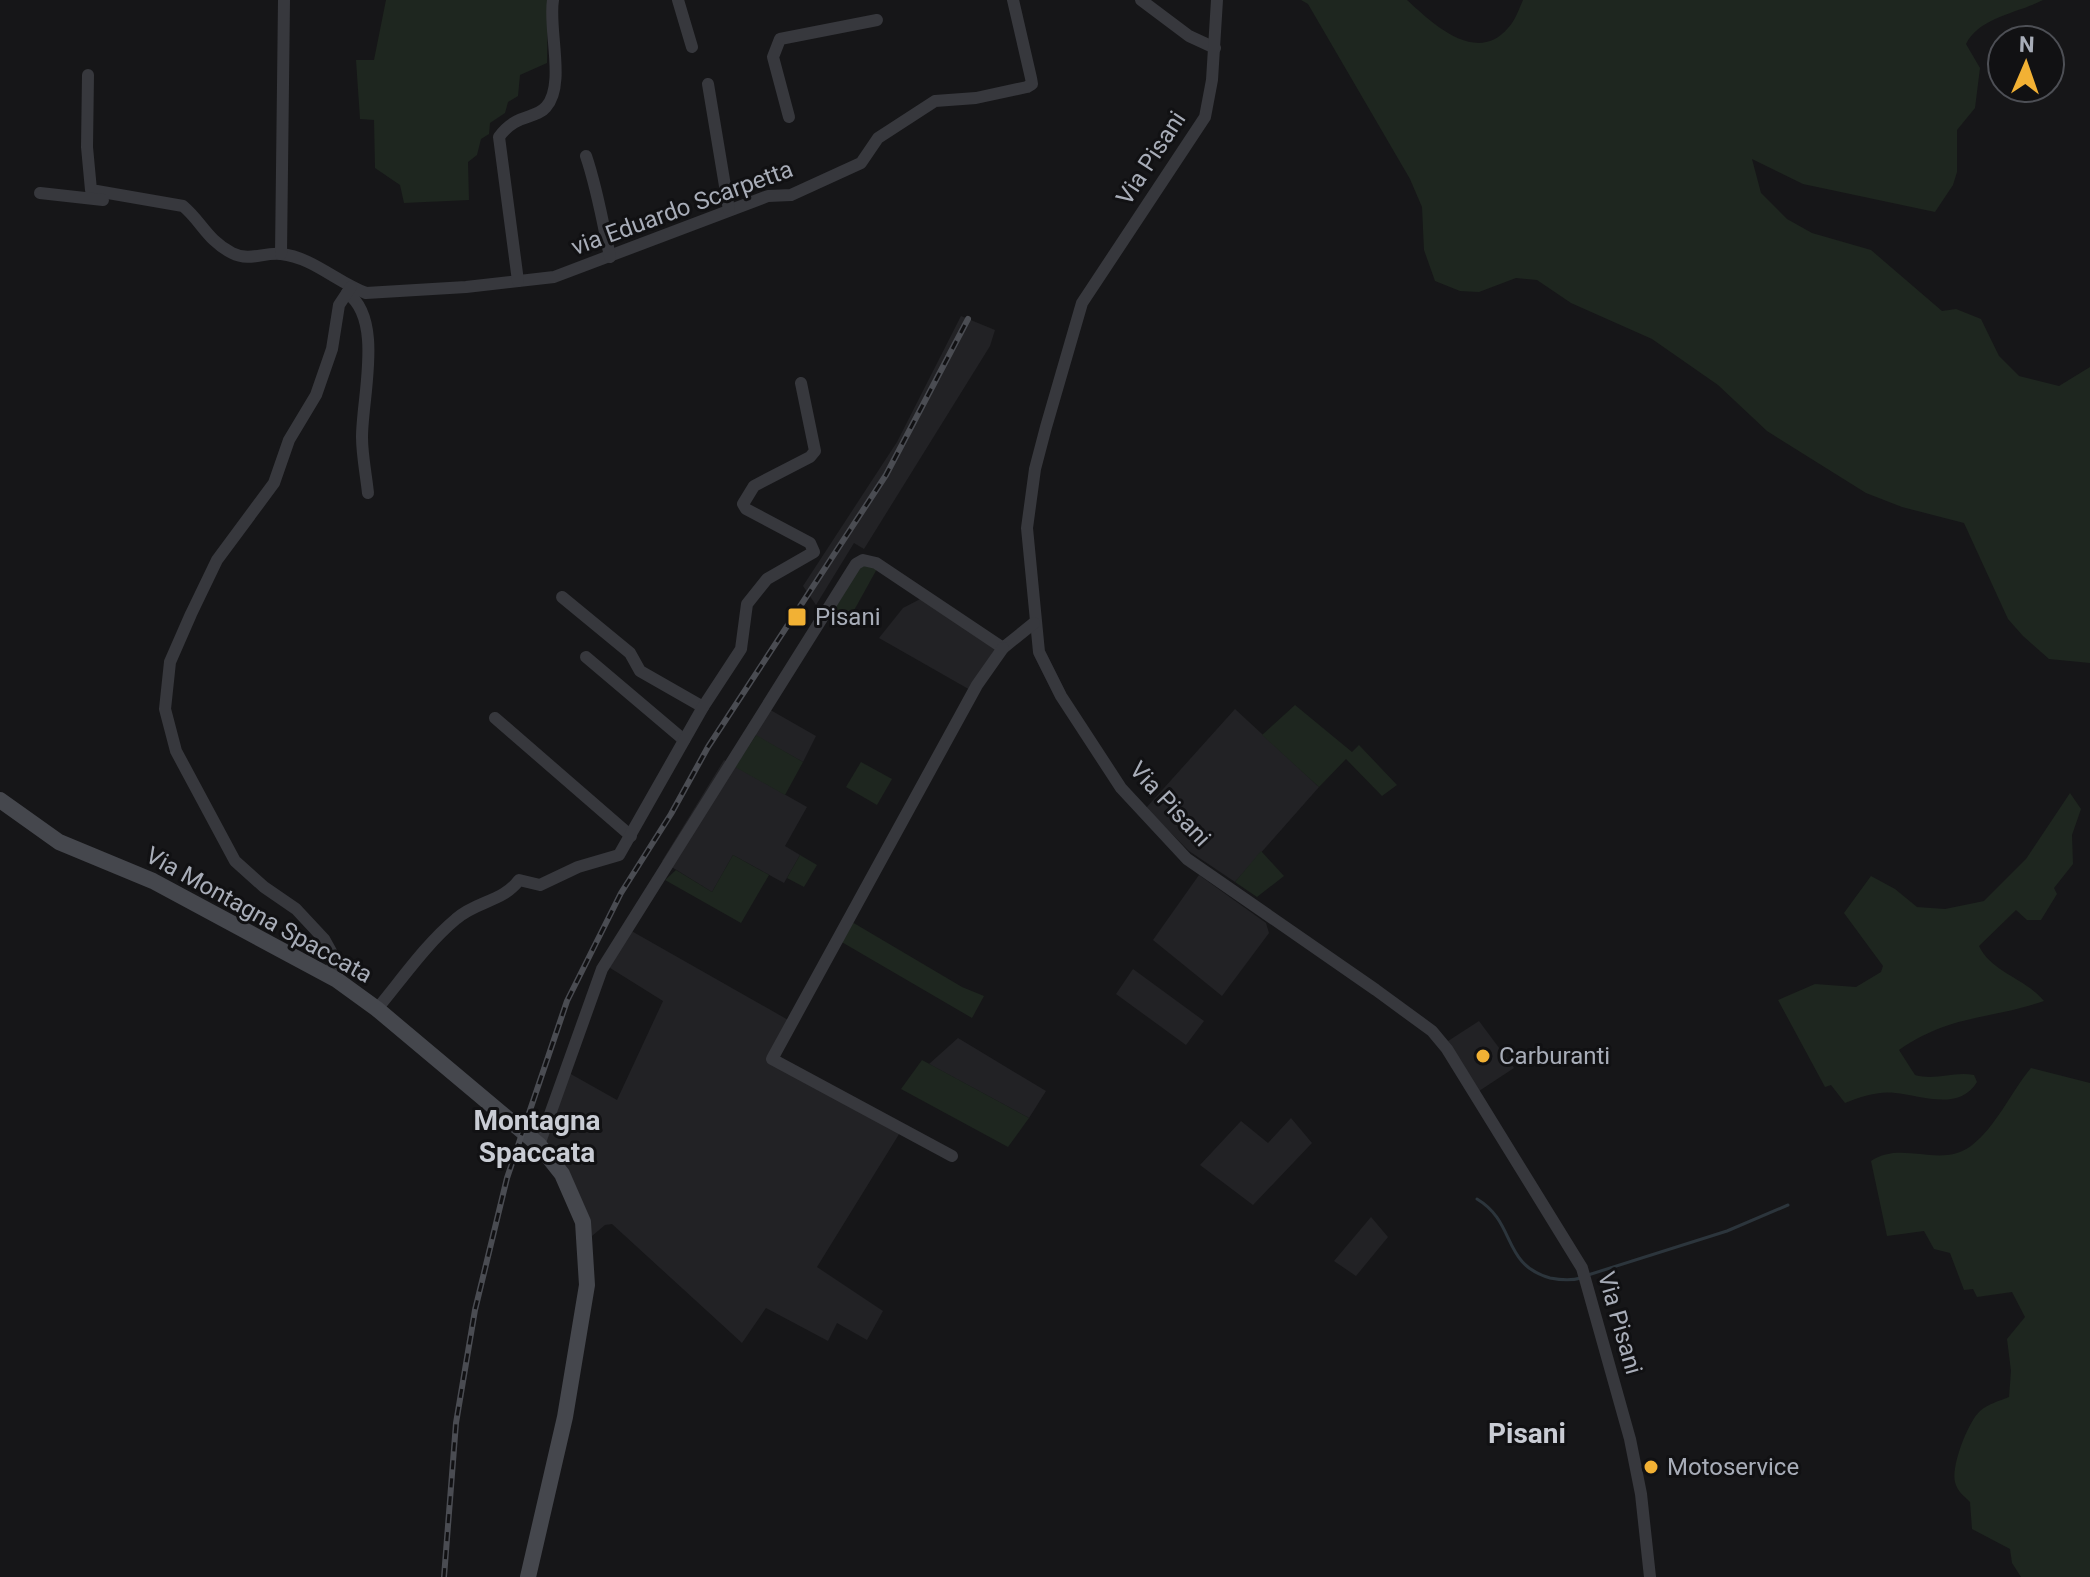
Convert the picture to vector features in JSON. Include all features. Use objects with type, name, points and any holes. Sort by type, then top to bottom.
[{"type":"main road","name":"Via Montagna Spaccata","points":[[0,800],[59,842],[153,881],[329,976],[377,1009],[539,1145],[562,1174],[580,1212],[587,1246],[587,1285],[565,1417],[528,1577]]},
{"type":"street","points":[[281,254],[284,0]]},
{"type":"street","points":[[518,281],[499,137],[518,118],[545,110],[550,103],[556,70],[552,43],[553,0]]},
{"type":"street","points":[[678,0],[692,47]]},
{"type":"street","name":"via Eduardo Scarpetta","points":[[88,75],[87,147],[91,190],[183,206],[200,229],[233,253],[258,257],[281,254],[338,277],[349,290],[402,292],[554,277],[768,196],[791,195],[861,163],[878,138],[935,101],[976,98],[1032,84],[1013,0]]},
{"type":"street","points":[[1141,0],[1189,36],[1215,48]]},
{"type":"street","name":"Via Pisani","points":[[1217,0],[1215,48],[1205,117],[1082,303],[1035,469],[1027,528],[1039,652],[1061,696],[1121,788],[1187,859],[1432,1031],[1447,1049],[1584,1274],[1634,1459],[1650,1577]]},
{"type":"street","points":[[789,117],[773,57],[780,39],[877,20]]},
{"type":"street","points":[[708,84],[729,210]]},
{"type":"street","points":[[586,156],[596,185],[595,199],[610,257]]},
{"type":"street","points":[[40,193],[129,203],[193,217]]},
{"type":"street","points":[[329,976],[335,959],[324,939],[296,909],[264,887],[235,861],[176,751],[165,709],[170,662],[191,614],[217,560],[274,483],[289,440],[320,385],[332,349],[337,313],[349,290],[363,310],[366,323],[362,440],[368,493]]},
{"type":"street","points":[[377,1009],[442,933],[466,911],[497,899],[519,880],[540,885],[578,867],[619,855],[703,707],[741,649],[747,604],[767,579],[814,552],[810,543],[746,509],[743,504],[754,486],[810,457],[815,451],[801,383]]},
{"type":"street","points":[[539,1145],[602,969],[856,564],[863,560],[876,563],[1003,648]]},
{"type":"street","points":[[562,597],[630,653],[640,671],[703,707]]},
{"type":"street","points":[[952,1156],[772,1059],[977,685],[1003,648],[1034,623]]},
{"type":"street","points":[[586,657],[684,740]]},
{"type":"street","points":[[495,718],[631,836]]},
{"type":"shaded area","points":[[386,0],[548,0],[547,63],[520,75],[518,96],[508,102],[505,113],[490,123],[489,134],[481,139],[477,155],[468,162],[469,200],[404,203],[400,185],[375,168],[374,120],[360,119],[356,60],[374,60]]},
{"type":"shaded area","points":[[1301,0],[1407,0],[1441,29],[1468,42],[1482,43],[1495,39],[1508,28],[1523,0],[2043,0],[1989,22],[1966,44],[1980,68],[1975,108],[1957,130],[1957,172],[1953,185],[1935,212],[1803,184],[1752,159],[1761,193],[1787,219],[1812,233],[1871,250],[1942,311],[1956,309],[1981,319],[1999,356],[2019,376],[2059,386],[2090,367],[2090,663],[2049,659],[2023,636],[2008,619],[1964,523],[1902,507],[1866,493],[1767,431],[1718,385],[1652,339],[1571,303],[1537,280],[1516,278],[1479,292],[1460,291],[1435,281],[1424,250],[1422,207],[1410,179],[1308,4]]},
{"type":"shaded area","points":[[961,316],[995,330],[990,346],[864,549],[854,543],[816,605],[803,586],[897,442]]},
{"type":"shaded area","points":[[859,565],[878,567],[852,614],[859,619],[855,624],[832,611]]},
{"type":"shaded area","points":[[926,596],[1000,648],[972,691],[879,638],[903,608]]},
{"type":"shaded area","points":[[1295,705],[1352,752],[1359,745],[1397,785],[1382,796],[1346,759],[1319,787],[1262,735]]},
{"type":"shaded area","points":[[767,708],[816,736],[803,762],[751,733]]},
{"type":"shaded area","points":[[1235,709],[1319,787],[1235,882],[1189,851],[1146,808]]},
{"type":"shaded area","points":[[756,735],[803,762],[785,795],[735,767]]},
{"type":"shaded area","points":[[724,760],[807,807],[785,846],[800,855],[784,883],[733,855],[712,892],[662,861]]},
{"type":"shaded area","points":[[861,762],[892,779],[877,805],[846,787]]},
{"type":"shaded area","points":[[2070,793],[2081,809],[2072,835],[2073,864],[2054,888],[2057,894],[2041,920],[2027,920],[2016,910],[1979,946],[2000,969],[2028,986],[2044,1001],[1953,1024],[1918,1038],[1899,1050],[1915,1075],[1974,1075],[1977,1082],[1960,1097],[1939,1100],[1882,1093],[1845,1103],[1831,1085],[1825,1087],[1778,1000],[1815,984],[1856,987],[1881,972],[1883,966],[1844,913],[1871,876],[1895,889],[1917,907],[1945,909],[1984,901],[2026,859]]},
{"type":"shaded area","points":[[1261,851],[1284,876],[1257,897],[1235,882]]},
{"type":"shaded area","points":[[733,855],[769,875],[741,923],[665,880],[676,870],[712,892]]},
{"type":"shaded area","points":[[800,855],[817,865],[804,887],[787,878]]},
{"type":"shaded area","points":[[1199,875],[1266,923],[1269,933],[1222,996],[1153,940]]},
{"type":"shaded area","points":[[852,922],[962,987],[984,996],[972,1018],[840,941]]},
{"type":"shaded area","points":[[628,929],[790,1021],[771,1052],[901,1131],[817,1267],[883,1311],[867,1340],[837,1323],[828,1341],[766,1308],[742,1343],[612,1224],[605,1225],[592,1236],[544,1143],[569,1073],[617,1100],[663,1001],[607,966]]},
{"type":"shaded area","points":[[1133,969],[1204,1021],[1186,1045],[1116,994]]},
{"type":"shaded area","points":[[1479,1021],[1514,1068],[1476,1093],[1445,1043]]},
{"type":"shaded area","points":[[958,1038],[1046,1091],[1029,1118],[929,1064]]},
{"type":"shaded area","points":[[922,1060],[1029,1118],[1008,1147],[901,1089]]},
{"type":"shaded area","points":[[2031,1068],[2090,1083],[2090,1577],[2021,1577],[2012,1563],[2010,1549],[1972,1529],[1970,1502],[1955,1482],[1958,1455],[1970,1424],[1980,1411],[2009,1397],[2011,1371],[2007,1339],[2025,1317],[2012,1292],[1977,1297],[1973,1289],[1964,1290],[1950,1253],[1934,1249],[1924,1231],[1887,1236],[1871,1161],[1895,1153],[1947,1155],[1971,1146],[1996,1119]]},
{"type":"shaded area","points":[[1291,1118],[1312,1143],[1253,1205],[1200,1165],[1241,1121],[1268,1143]]},
{"type":"shaded area","points":[[1371,1217],[1388,1237],[1356,1276],[1334,1261]]},
{"type":"waterway","points":[[1477,1199],[1490,1209],[1516,1253],[1534,1272],[1550,1278],[1581,1278]]},
{"type":"waterway","points":[[1588,1275],[1727,1231],[1788,1205]]},
{"type":"railway","points":[[444,1577],[456,1423],[475,1310],[507,1178],[567,1001],[621,893],[671,814],[708,747],[886,475],[968,319]]},
{"type":"place","name":"Pisani","points":[[797,617]]},
{"type":"place","name":"Carburanti","points":[[1483,1056]]},
{"type":"place","name":"Motoservice","points":[[1651,1467]]},
{"type":"district","name":"Montagna Spaccata","points":[[537,1136]]},
{"type":"district","name":"Pisani","points":[[1527,1433]]}]
